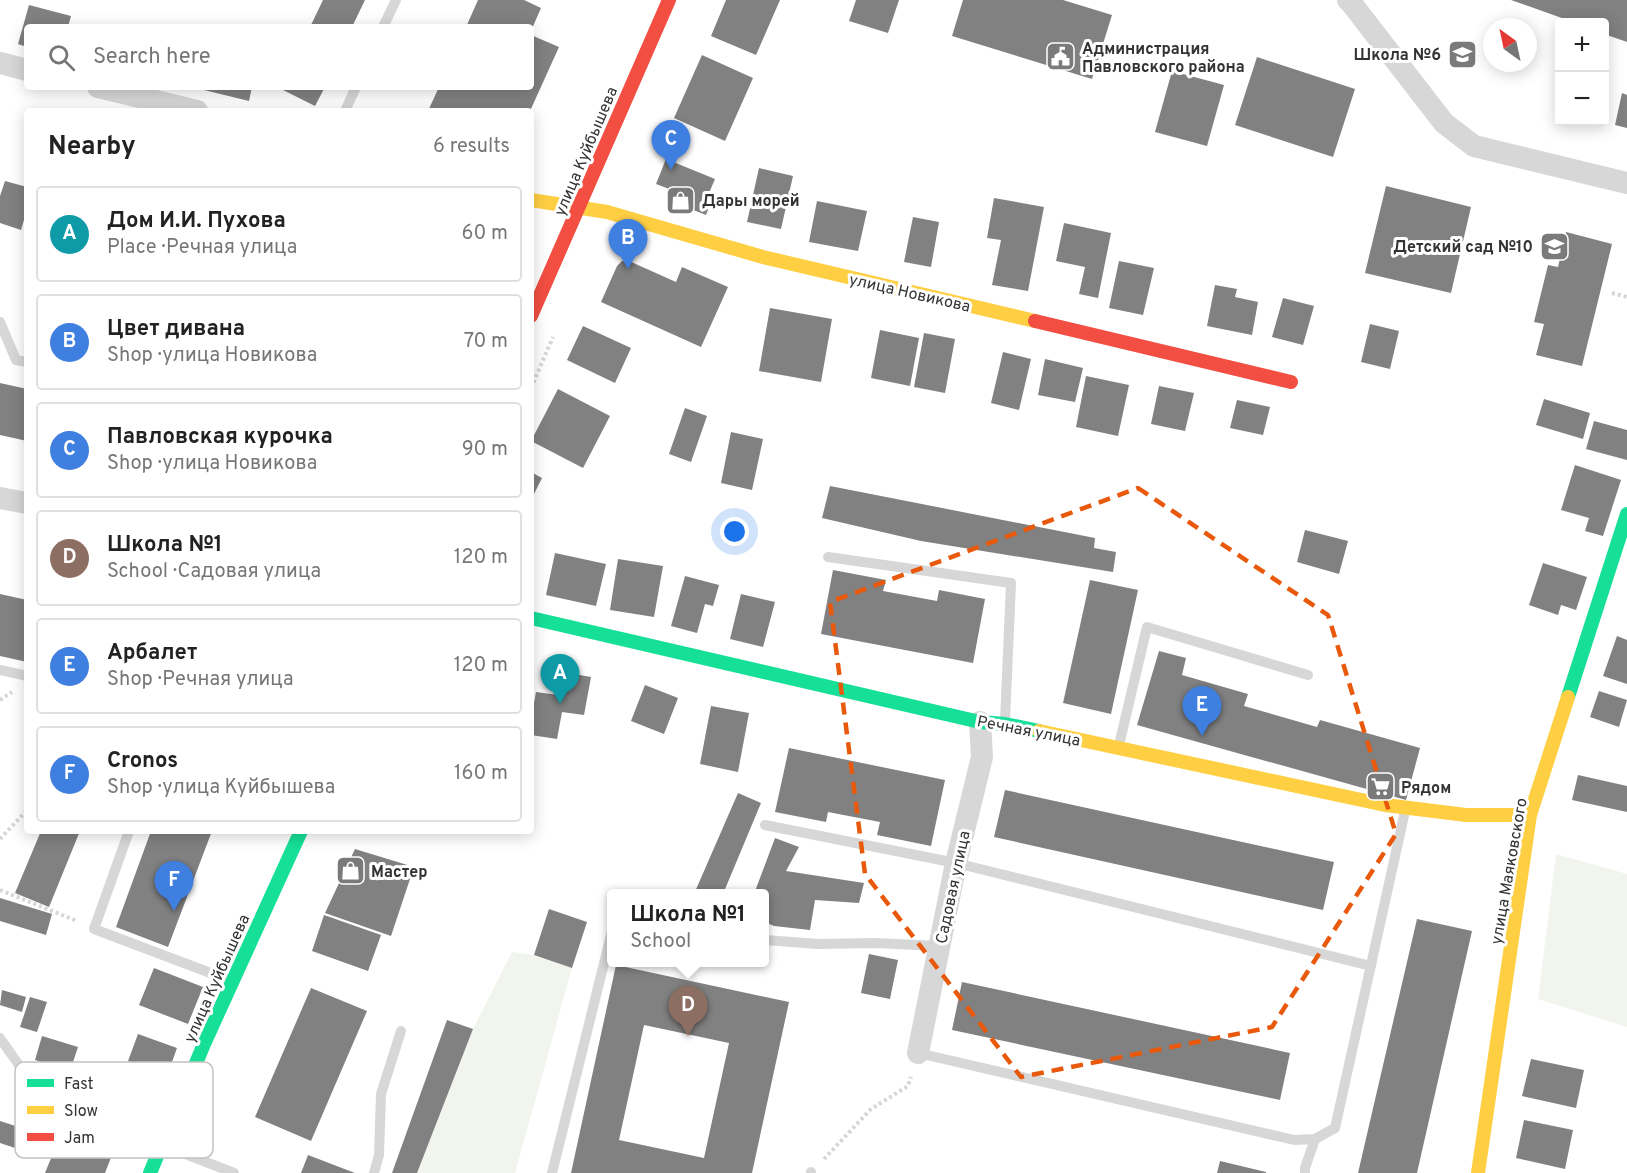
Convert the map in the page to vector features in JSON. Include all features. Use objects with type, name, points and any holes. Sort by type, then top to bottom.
[{"type":"street","name":"улица Куйбышева","points":[[534,309],[669,0]]},
{"type":"street","points":[[1348,0],[1444,123],[1474,146],[1627,183]]},
{"type":"street","points":[[0,63],[24,69]]},
{"type":"street","points":[[110,90],[185,108]]},
{"type":"street","name":"улица Новикова","points":[[534,200],[607,212],[763,257],[1291,382]]},
{"type":"street","points":[[0,498],[24,502]]},
{"type":"street","name":"улица Маяковского","points":[[1478,1173],[1530,815],[1627,514]]},
{"type":"street","name":"Речная улица","points":[[534,619],[980,722],[1005,724],[1385,805],[1466,815],[1530,815]]},
{"type":"street","name":"Садовая улица","points":[[918,1053],[956,863],[982,757],[980,722]]},
{"type":"street","name":"улица Куйбышева","points":[[197,1062],[300,834]]},
{"type":"street","name":"улица Куйбышева","points":[[150,1173],[156,1158]]},
{"type":"lane","points":[[384,24],[396,0]]},
{"type":"lane","points":[[346,108],[355,90]]},
{"type":"lane","points":[[0,322],[16,360],[24,361]]},
{"type":"lane","points":[[828,557],[1011,584],[1005,724]]},
{"type":"lane","points":[[1118,748],[1147,627],[1308,675]]},
{"type":"lane","points":[[0,670],[24,675]]},
{"type":"lane","points":[[918,1053],[1294,1140],[1315,1139],[1335,1128],[1406,807]]},
{"type":"lane","points":[[765,825],[956,863],[1371,966]]},
{"type":"lane","points":[[128,834],[94,929],[232,981]]},
{"type":"lane","points":[[769,940],[818,944],[876,943],[939,946]]},
{"type":"lane","points":[[552,1173],[607,951]]},
{"type":"lane","points":[[374,1173],[379,1155],[381,1094],[401,1031]]},
{"type":"lane","points":[[0,1038],[17,1062]]},
{"type":"lane","points":[[1305,1173],[1315,1139]]},
{"type":"lane","points":[[195,1158],[234,1173]]},
{"type":"path","points":[[1612,293],[1627,297]]},
{"type":"path","points":[[0,839],[24,813]]},
{"type":"path","points":[[0,890],[94,929]]},
{"type":"path","points":[[811,1172],[871,1109],[908,1086],[916,1066],[918,1053]]},
{"type":"highlighted area","points":[[1138,488],[1328,615],[1396,834],[1272,1027],[1021,1077],[865,874],[830,602]]},
{"type":"shaded area","points":[[1556,854],[1627,874],[1627,1027],[1538,999]]},
{"type":"shaded area","points":[[512,952],[534,955],[572,968],[515,1173],[417,1173],[473,1029]]},
{"type":"building","points":[[323,0],[365,0],[353,24],[311,24]]},
{"type":"building","points":[[478,0],[524,0],[541,8],[534,24],[467,24]]},
{"type":"building","points":[[726,0],[780,0],[756,55],[711,36]]},
{"type":"building","points":[[856,0],[899,0],[888,33],[849,21]]},
{"type":"building","name":"Администрация Павловского района","points":[[963,0],[1063,0],[1112,15],[1092,79],[952,36]]},
{"type":"building","points":[[1511,0],[1627,0],[1627,42],[1609,36],[1609,18],[1562,18]]},
{"type":"building","points":[[29,5],[71,16],[69,24],[24,24],[24,46],[18,44]]},
{"type":"building","points":[[534,36],[559,47],[531,108],[429,108],[438,90],[534,90]]},
{"type":"building","points":[[702,55],[753,78],[725,141],[674,118]]},
{"type":"building","points":[[1257,57],[1355,89],[1333,157],[1235,125]]},
{"type":"building","points":[[1172,71],[1224,85],[1207,146],[1155,132]]},
{"type":"building","points":[[204,90],[251,90],[249,101]]},
{"type":"building","points":[[283,90],[323,90],[315,106]]},
{"type":"building","points":[[1622,93],[1627,95],[1627,128],[1615,125]]},
{"type":"building","points":[[666,159],[715,179],[706,200],[711,202],[706,215],[673,202],[677,192],[656,184]]},
{"type":"building","points":[[759,168],[793,176],[781,229],[747,222]]},
{"type":"building","points":[[5,181],[24,186],[24,220],[21,230],[0,223],[0,196]]},
{"type":"building","points":[[1386,186],[1471,207],[1451,293],[1365,273]]},
{"type":"building","points":[[994,198],[1044,207],[1028,291],[992,285],[1001,240],[987,238]]},
{"type":"building","points":[[817,201],[867,211],[858,251],[809,242]]},
{"type":"building","points":[[913,217],[939,222],[931,267],[904,262]]},
{"type":"building","points":[[1064,223],[1111,233],[1098,298],[1079,294],[1085,267],[1056,261]]},
{"type":"building","points":[[1566,232],[1612,244],[1582,366],[1536,355],[1544,324],[1534,322],[1548,265],[1558,267]]},
{"type":"building","points":[[622,261],[629,261],[676,282],[682,267],[728,287],[701,347],[601,302],[617,266]]},
{"type":"building","points":[[1119,261],[1154,268],[1143,315],[1109,308]]},
{"type":"building","points":[[1215,285],[1237,289],[1235,297],[1258,302],[1252,335],[1207,326]]},
{"type":"building","points":[[1283,298],[1314,306],[1303,345],[1272,337]]},
{"type":"building","points":[[770,308],[832,319],[821,382],[759,371]]},
{"type":"building","points":[[1370,324],[1399,331],[1390,369],[1361,362]]},
{"type":"building","points":[[583,326],[631,348],[615,383],[567,360]]},
{"type":"building","points":[[880,330],[919,338],[910,386],[871,378]]},
{"type":"building","points":[[924,333],[955,339],[945,393],[914,387]]},
{"type":"building","points":[[1003,352],[1031,359],[1019,410],[991,403]]},
{"type":"building","points":[[1045,359],[1083,368],[1075,402],[1038,395]]},
{"type":"building","points":[[1086,376],[1129,385],[1118,436],[1076,427]]},
{"type":"building","points":[[0,383],[24,388],[24,440],[0,435]]},
{"type":"building","points":[[1159,386],[1194,393],[1185,431],[1151,424]]},
{"type":"building","points":[[558,389],[610,416],[583,468],[534,443],[534,435]]},
{"type":"building","points":[[1544,399],[1590,413],[1583,439],[1536,425]]},
{"type":"building","points":[[1237,400],[1270,407],[1263,435],[1230,428]]},
{"type":"building","points":[[685,408],[707,416],[691,462],[669,454]]},
{"type":"building","points":[[1594,421],[1627,430],[1627,460],[1586,449]]},
{"type":"building","points":[[731,432],[763,439],[752,490],[721,483]]},
{"type":"building","points":[[1575,465],[1621,480],[1603,536],[1585,531],[1589,518],[1561,510]]},
{"type":"building","points":[[534,474],[542,478],[534,494]]},
{"type":"building","points":[[830,486],[1095,538],[1094,548],[1116,552],[1113,572],[921,541],[822,518]]},
{"type":"building","points":[[1305,530],[1348,541],[1339,574],[1297,562]]},
{"type":"building","points":[[555,553],[606,564],[596,606],[546,595]]},
{"type":"building","points":[[618,559],[663,566],[654,617],[610,610]]},
{"type":"building","points":[[1543,563],[1587,577],[1576,610],[1561,605],[1558,615],[1529,605]]},
{"type":"building","points":[[833,570],[886,580],[883,591],[937,601],[939,590],[985,599],[973,663],[821,634]]},
{"type":"building","points":[[685,576],[719,585],[713,606],[705,604],[697,633],[671,626]]},
{"type":"building","points":[[1090,580],[1138,590],[1111,714],[1063,703]]},
{"type":"building","points":[[0,594],[24,599],[24,661],[0,656]]},
{"type":"building","points":[[741,594],[775,602],[763,647],[730,639]]},
{"type":"building","points":[[1617,636],[1627,640],[1627,684],[1603,676]]},
{"type":"building","points":[[1159,651],[1186,658],[1182,675],[1248,694],[1244,706],[1317,727],[1320,720],[1420,748],[1406,800],[1137,725]]},
{"type":"building","points":[[562,672],[591,677],[584,715],[562,712],[557,739],[534,735],[536,692],[558,695]]},
{"type":"building","points":[[645,685],[678,698],[664,734],[631,721]]},
{"type":"building","points":[[1599,691],[1627,700],[1619,727],[1590,717]]},
{"type":"building","points":[[711,706],[749,713],[738,772],[700,764]]},
{"type":"building","points":[[789,748],[945,780],[931,846],[877,835],[880,822],[828,812],[826,822],[775,812]]},
{"type":"building","points":[[1578,775],[1627,786],[1627,812],[1572,800]]},
{"type":"building","points":[[1005,790],[1334,862],[1323,910],[994,837]]},
{"type":"building","points":[[738,793],[761,803],[725,889],[696,889]]},
{"type":"building","points":[[40,834],[79,834],[49,907],[15,893]]},
{"type":"building","points":[[150,834],[211,834],[168,947],[116,927]]},
{"type":"building","points":[[775,838],[799,847],[786,871],[864,883],[859,903],[815,900],[810,930],[769,924],[769,889],[756,889]]},
{"type":"building","points":[[355,849],[414,867],[391,936],[325,913]]},
{"type":"building","points":[[0,898],[52,914],[46,935],[0,921]]},
{"type":"building","points":[[549,909],[587,922],[572,968],[534,955]]},
{"type":"building","points":[[324,915],[381,935],[368,971],[312,951]]},
{"type":"building","points":[[1417,919],[1472,931],[1417,1173],[1358,1173]]},
{"type":"building","points":[[869,954],[898,960],[890,999],[861,993]]},
{"type":"building","points":[[616,967],[625,967],[789,1002],[752,1173],[571,1173]],"holes":[[[644,1025],[729,1043],[704,1158],[619,1140]]]},
{"type":"building","points":[[154,968],[203,987],[188,1024],[139,1005]]},
{"type":"building","points":[[962,982],[1290,1053],[1280,1100],[952,1030]]},
{"type":"building","points":[[311,988],[367,1011],[311,1141],[255,1117]]},
{"type":"building","points":[[2,990],[26,997],[22,1012],[0,1005]]},
{"type":"building","points":[[30,997],[47,1002],[37,1032],[20,1027]]},
{"type":"building","points":[[447,1020],[473,1029],[417,1173],[392,1173]]},
{"type":"building","points":[[138,1034],[177,1048],[172,1062],[128,1061]]},
{"type":"building","points":[[42,1036],[78,1047],[73,1062],[35,1060]]},
{"type":"building","points":[[1531,1059],[1584,1070],[1576,1108],[1522,1096]]},
{"type":"building","points":[[1524,1120],[1573,1130],[1565,1169],[1516,1158]]},
{"type":"building","points":[[0,1121],[15,1126],[15,1148],[0,1143]]},
{"type":"building","points":[[308,1155],[355,1173],[301,1173]]},
{"type":"building","points":[[51,1158],[111,1158],[105,1173],[45,1173]]},
{"type":"building","points":[[1220,1161],[1266,1172],[1266,1173],[1217,1173]]},
{"type":"traffic: fast","points":[[1568,697],[1627,514]]},
{"type":"traffic: fast","points":[[534,619],[980,722],[1039,731]]},
{"type":"traffic: fast","points":[[196,1062],[300,834]]},
{"type":"traffic: fast","points":[[150,1173],[156,1158]]},
{"type":"traffic: slow","points":[[534,200],[607,212],[763,257],[1035,321]]},
{"type":"traffic: slow","points":[[1478,1173],[1530,815],[1568,697]]},
{"type":"traffic: slow","points":[[1039,731],[1385,805],[1466,815],[1530,815]]},
{"type":"traffic: jam","points":[[534,309],[669,0]]},
{"type":"traffic: jam","points":[[1035,321],[1291,382]]},
{"type":"place","name":"Школа №6","points":[[1462,54]]},
{"type":"place","name":"Администрация Павловского района","points":[[1061,57]]},
{"type":"place","name":"Павловская курочка","points":[[671,170]]},
{"type":"place","name":"Дары морей","points":[[681,200]]},
{"type":"place","name":"Детский сад №10","points":[[1554,246]]},
{"type":"place","name":"Цвет дивана","points":[[628,269]]},
{"type":"place","name":"Дом И.И. Пухова","points":[[560,704]]},
{"type":"place","name":"Арбалет","points":[[1202,736]]},
{"type":"place","name":"Рядом","points":[[1380,787]]},
{"type":"place","name":"Мастер","points":[[350,871]]},
{"type":"place","name":"Cronos","points":[[174,911]]},
{"type":"place","name":"Школа №1","points":[[688,1036]]}]
